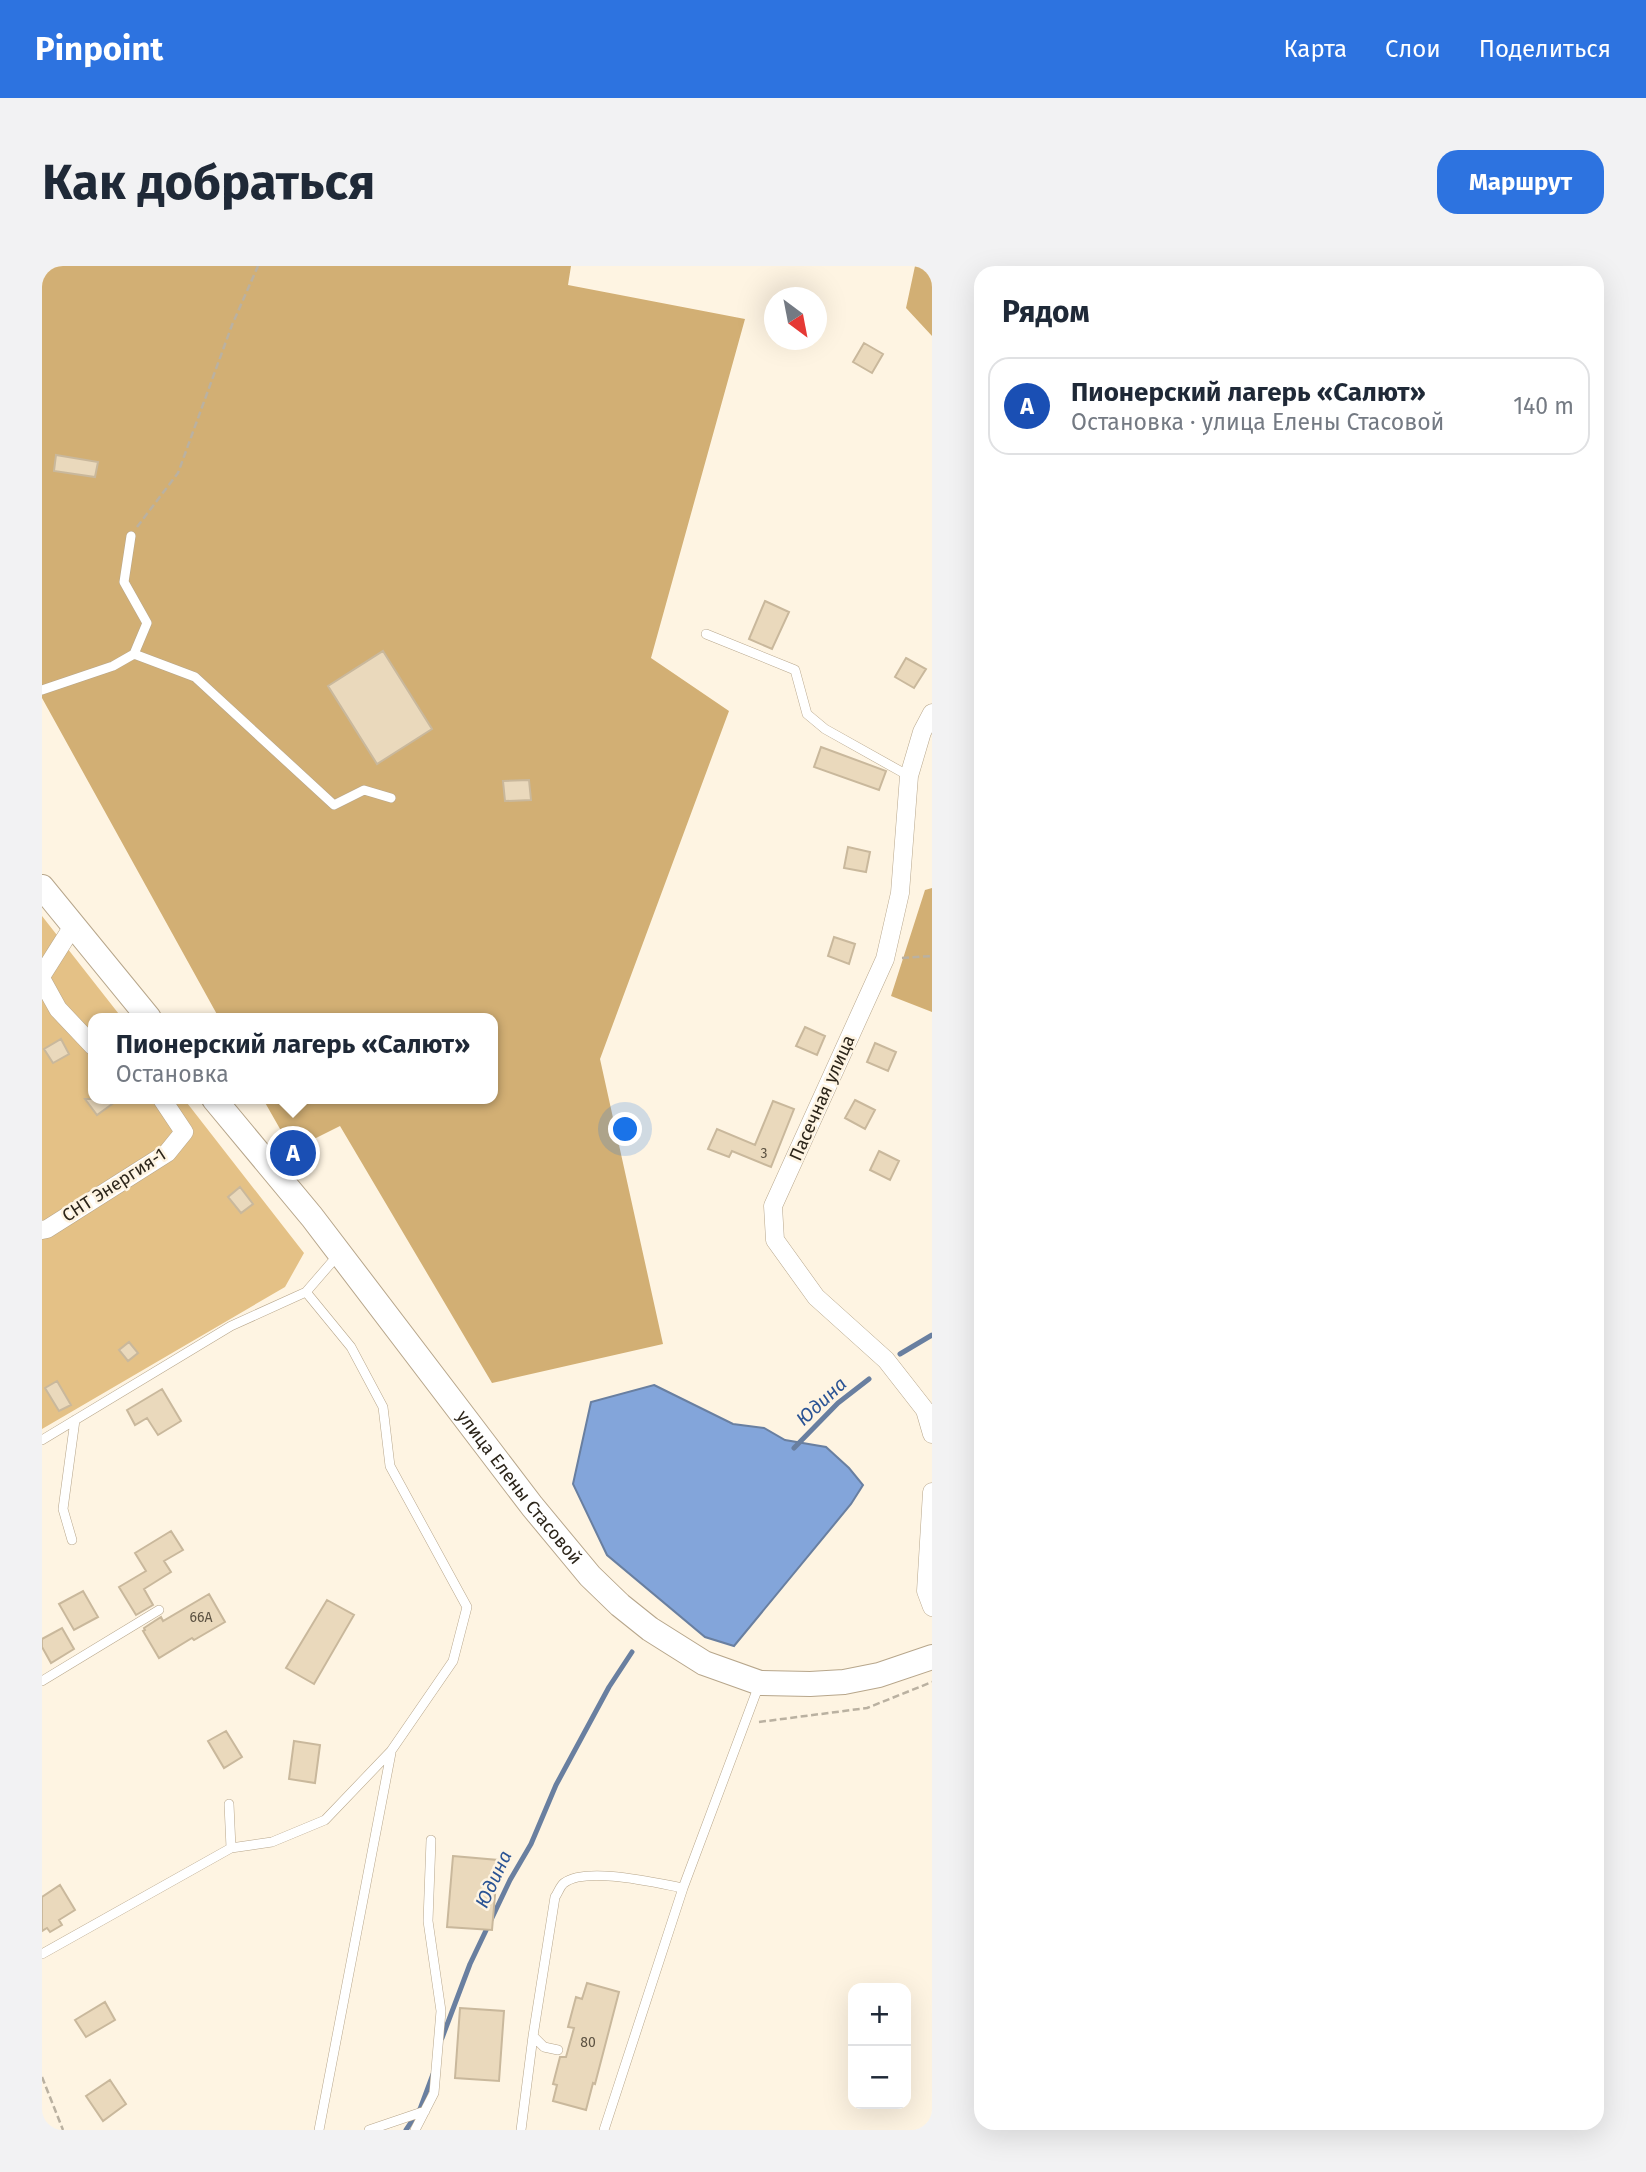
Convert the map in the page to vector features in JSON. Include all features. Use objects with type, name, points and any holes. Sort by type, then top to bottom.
[{"type":"main road","points":[[42,887],[145,1013]]},
{"type":"main road","name":"улица Елены Стасовой","points":[[218,1104],[312,1217],[531,1506],[590,1576],[650,1629],[704,1663],[760,1683],[844,1682],[879,1675],[932,1657]]},
{"type":"street","name":"Пасечная улица","points":[[932,713],[922,732],[909,776],[901,893],[884,959],[774,1206],[775,1240],[816,1297],[886,1360],[925,1410],[932,1434]]},
{"type":"street","points":[[73,926],[42,978],[58,1009],[88,1041]]},
{"type":"street","name":"СНТ Энергия-1","points":[[42,1230],[167,1153],[184,1132],[165,1104]]},
{"type":"street","points":[[932,1492],[926,1591],[932,1607]]},
{"type":"lane","points":[[42,690],[113,666],[134,654],[147,623],[124,582],[131,536]]},
{"type":"lane","points":[[706,634],[795,670],[807,714],[825,729],[909,776]]},
{"type":"lane","points":[[134,654],[195,677],[334,805],[364,790],[391,798]]},
{"type":"lane","points":[[42,1440],[231,1326],[306,1292],[339,1254]]},
{"type":"lane","points":[[42,1954],[231,1847],[272,1842],[325,1820],[391,1751],[453,1661],[467,1606],[390,1466],[383,1407],[351,1347],[306,1292]]},
{"type":"lane","points":[[72,1541],[63,1509],[75,1420]]},
{"type":"lane","points":[[42,1681],[159,1610]]},
{"type":"lane","points":[[604,2130],[683,1888],[760,1683]]},
{"type":"lane","points":[[319,2130],[391,1751]]},
{"type":"lane","points":[[229,1804],[231,1847]]},
{"type":"lane","points":[[415,2130],[434,2093],[441,2011],[428,1921],[431,1839]]},
{"type":"lane","points":[[522,2130],[533,2036],[555,1897],[563,1884],[579,1877],[612,1876],[683,1888]]},
{"type":"lane","points":[[533,2036],[544,2047],[558,2050]]},
{"type":"lane","points":[[369,2130],[425,2111]]},
{"type":"path","points":[[131,536],[178,473],[258,266]]},
{"type":"path","points":[[884,959],[932,957]]},
{"type":"path","points":[[744,1723],[867,1708],[932,1682]]},
{"type":"path","points":[[42,2077],[63,2130]]},
{"type":"shaded area","points":[[42,266],[571,266],[568,285],[745,319],[651,658],[729,711],[600,1059],[663,1344],[492,1383],[340,1126],[292,1150],[266,1104],[498,1104],[498,1013],[216,1013],[42,698]]},
{"type":"shaded area","points":[[915,266],[932,266],[932,336],[906,308]]},
{"type":"shaded area","points":[[932,888],[932,1012],[891,996],[925,890]]},
{"type":"shaded area","points":[[42,916],[118,1013],[88,1013],[88,1104],[188,1104],[304,1253],[285,1287],[42,1429]]},
{"type":"water","points":[[654,1385],[733,1424],[764,1428],[785,1440],[826,1447],[863,1485],[851,1504],[734,1646],[705,1637],[607,1555],[573,1484],[591,1402]]},
{"type":"building","points":[[864,343],[883,354],[872,373],[853,362]]},
{"type":"building","points":[[56,455],[98,462],[95,477],[54,471]]},
{"type":"building","points":[[765,601],[789,612],[772,649],[749,639]]},
{"type":"building","points":[[383,651],[432,729],[377,764],[328,686]]},
{"type":"building","points":[[906,658],[926,669],[914,688],[895,677]]},
{"type":"building","points":[[821,747],[886,771],[879,790],[814,767]]},
{"type":"building","points":[[529,780],[531,800],[505,801],[503,781]]},
{"type":"building","points":[[848,847],[870,852],[866,872],[844,868]]},
{"type":"building","points":[[834,937],[855,944],[849,964],[828,956]]},
{"type":"building","points":[[805,1027],[825,1036],[817,1055],[796,1046]]},
{"type":"building","points":[[61,1039],[69,1054],[53,1063],[44,1049]]},
{"type":"building","points":[[875,1043],[896,1052],[888,1071],[867,1062]]},
{"type":"building","points":[[855,1100],[875,1110],[865,1129],[845,1118]]},
{"type":"building","points":[[773,1101],[794,1109],[771,1167],[732,1151],[729,1157],[708,1149],[717,1129],[755,1145]]},
{"type":"building","points":[[89,1104],[112,1104],[97,1115]]},
{"type":"building","points":[[879,1151],[899,1161],[890,1180],[870,1170]]},
{"type":"building","points":[[240,1187],[253,1204],[241,1213],[228,1197]]},
{"type":"building","points":[[129,1342],[138,1353],[128,1361],[119,1350]]},
{"type":"building","points":[[57,1381],[71,1405],[59,1411],[45,1388]]},
{"type":"building","points":[[162,1389],[181,1421],[158,1435],[147,1418],[135,1425],[127,1410]]},
{"type":"building","points":[[171,1531],[183,1550],[164,1561],[171,1572],[144,1589],[153,1605],[136,1615],[119,1587],[146,1571],[135,1553]]},
{"type":"building","points":[[83,1591],[98,1617],[74,1630],[59,1604]]},
{"type":"building","points":[[209,1594],[225,1622],[159,1658],[143,1631],[144,1628],[161,1617],[163,1621]]},
{"type":"building","points":[[327,1600],[354,1615],[314,1684],[286,1668]]},
{"type":"building","points":[[62,1628],[74,1649],[51,1663],[42,1647],[42,1639]]},
{"type":"building","points":[[226,1731],[242,1757],[224,1768],[208,1741]]},
{"type":"building","points":[[294,1741],[320,1745],[315,1783],[289,1779]]},
{"type":"building","points":[[453,1856],[498,1860],[492,1930],[447,1927]]},
{"type":"building","points":[[60,1885],[75,1910],[59,1920],[62,1925],[50,1932],[47,1928],[42,1931],[42,1897]]},
{"type":"building","points":[[587,1983],[619,1992],[586,2110],[553,2101],[557,2085],[553,2084],[560,2057],[566,2057],[574,2028],[568,2027],[576,1997],[582,1999]]},
{"type":"building","points":[[105,2002],[115,2020],[86,2037],[75,2020]]},
{"type":"building","points":[[460,2008],[504,2011],[499,2081],[455,2078]]},
{"type":"building","points":[[110,2080],[126,2104],[103,2121],[86,2096]]},
{"type":"waterway","name":"Юдина","points":[[900,1354],[932,1335]]},
{"type":"waterway","name":"Юдина","points":[[794,1448],[838,1403],[869,1379]]},
{"type":"waterway","name":"Юдина","points":[[442,2038],[470,1964],[510,1880],[531,1844],[556,1785],[609,1687],[632,1652]]},
{"type":"waterway","name":"Юдина","points":[[406,2130],[420,2109],[433,2074]]},
{"type":"place","name":"Пионерский лагерь «Салют»","points":[[293,1153]]}]
